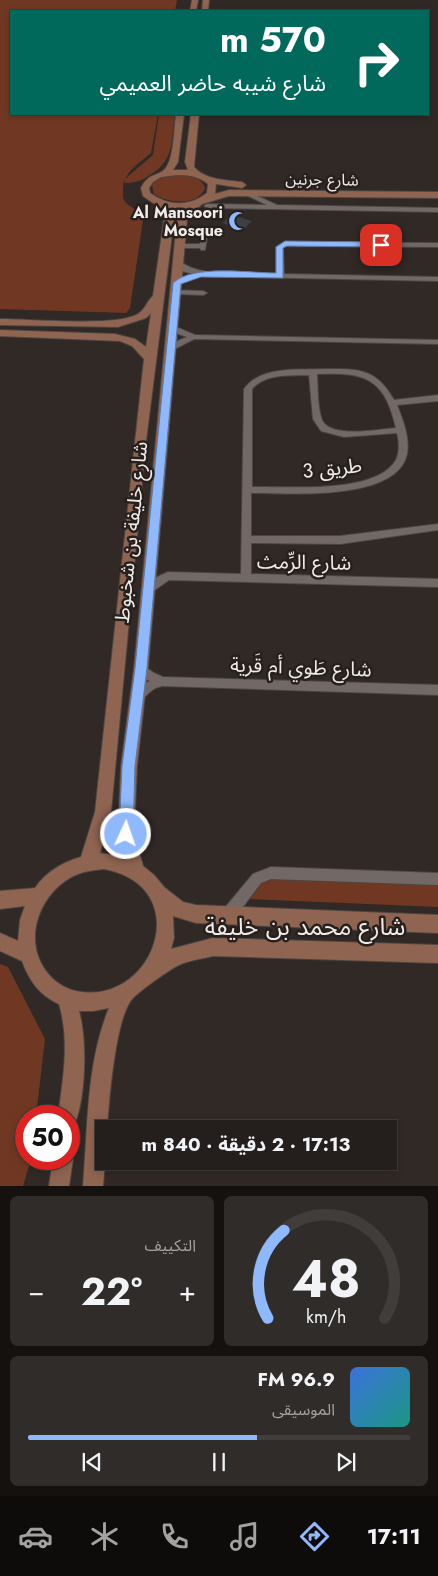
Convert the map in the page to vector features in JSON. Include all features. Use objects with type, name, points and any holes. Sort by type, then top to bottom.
[{"type":"main road","points":[[167,173],[174,162],[180,115]]},
{"type":"main road","points":[[195,115],[189,162],[190,167],[196,174]]},
{"type":"main road","points":[[160,203],[146,194],[145,188],[152,179],[167,173],[196,174]]},
{"type":"main road","name":"شارع جرنين","points":[[196,174],[209,180],[234,185],[438,189]]},
{"type":"main road","points":[[204,203],[213,189],[209,180]]},
{"type":"main road","name":"شارع جرنين","points":[[160,203],[179,206],[204,203],[221,194],[246,193],[438,195]]},
{"type":"main road","name":"شارع خليفة بن شخبوط","points":[[87,863],[95,844],[103,812],[129,542],[168,218],[166,208],[160,203]]},
{"type":"main road","name":"شارع خليفة بن شخبوط","points":[[136,871],[126,834],[129,766],[141,668],[182,219],[186,213],[204,203]]},
{"type":"main road","points":[[0,322],[118,324],[136,319],[148,312],[158,289]]},
{"type":"main road","points":[[115,337],[129,332],[127,327],[118,324]]},
{"type":"main road","points":[[0,333],[115,337],[137,343],[150,360]]},
{"type":"main road","points":[[104,861],[121,864],[136,871],[149,881],[158,894],[165,914],[166,935],[160,956],[148,976],[125,994],[106,1001],[86,1003],[66,998],[48,988],[35,972],[27,954],[27,924],[29,914],[38,896],[51,881],[68,869],[87,863],[104,861]]},
{"type":"main road","name":"شارع محمد بن خليفة","points":[[158,894],[178,908],[196,914],[438,924]]},
{"type":"main road","points":[[0,900],[38,896]]},
{"type":"main road","points":[[0,942],[27,954]]},
{"type":"main road","name":"شارع محمد بن خليفة","points":[[148,976],[174,957],[213,947],[438,954]]},
{"type":"main road","points":[[93,1186],[107,1042],[125,994]]},
{"type":"main road","points":[[66,998],[73,1021],[75,1046],[69,1105]]},
{"type":"main road","points":[[60,1186],[62,1170]]},
{"type":"street","points":[[246,193],[276,207]]},
{"type":"street","points":[[290,194],[291,208]]},
{"type":"street","points":[[259,207],[264,203],[263,200]]},
{"type":"street","points":[[204,203],[291,208],[438,210]]},
{"type":"street","points":[[180,246],[203,247],[205,232]]},
{"type":"street","points":[[280,276],[280,247],[285,244],[438,245]]},
{"type":"street","points":[[178,264],[200,274],[438,279]]},
{"type":"street","points":[[200,274],[185,278],[177,288],[203,293]]},
{"type":"street","points":[[173,329],[194,337],[438,342]]},
{"type":"street","points":[[171,349],[179,343],[194,337]]},
{"type":"street","name":"طريق 3","points":[[348,372],[371,377],[385,390],[392,403],[403,445],[402,455],[390,473],[378,480],[333,488],[247,490],[248,389],[252,384],[267,376],[313,373],[348,372]]},
{"type":"street","points":[[313,373],[318,423],[325,429],[335,434],[400,430]]},
{"type":"street","points":[[392,403],[438,398]]},
{"type":"street","points":[[246,579],[247,490]]},
{"type":"street","points":[[246,539],[340,540],[438,528]]},
{"type":"street","points":[[150,564],[168,576]]},
{"type":"street","points":[[148,589],[158,580],[168,576]]},
{"type":"street","name":"شارع الرِّمث","points":[[168,576],[438,583]]},
{"type":"street","name":"شارع طَوي أم قَرية","points":[[141,668],[150,676],[162,681],[438,690]]},
{"type":"street","points":[[137,698],[149,686],[162,681]]},
{"type":"street","points":[[228,915],[257,878],[271,873],[438,879]]},
{"type":"shaded area","points":[[0,0],[177,0],[175,10],[10,10],[10,115],[158,115],[151,153],[129,173],[123,189],[124,201],[139,212],[143,220],[130,308],[126,313],[0,309]]},
{"type":"shaded area","points":[[159,115],[175,115],[172,141],[164,163],[147,177],[132,183],[125,183],[125,179],[153,155]]},
{"type":"shaded area","points":[[177,174],[197,179],[205,188],[196,198],[182,202],[166,200],[154,194],[152,185],[154,182],[163,177]]},
{"type":"shaded area","points":[[260,879],[438,884],[438,907],[249,899]]},
{"type":"shaded area","points":[[0,964],[8,967],[45,1039],[37,1105],[15,1105],[15,1170],[28,1170],[23,1186],[0,1186]]},
{"type":"building","name":"Al Mansoori Mosque","points":[[232,215],[252,221],[245,228],[222,223]]},
{"type":"place","name":"Al Mansoori Mosque","points":[[238,221]]},
{"type":"route","points":[[126,834],[129,766],[141,668],[177,283],[185,278],[200,274],[280,276],[280,247],[285,244],[381,245]]}]
